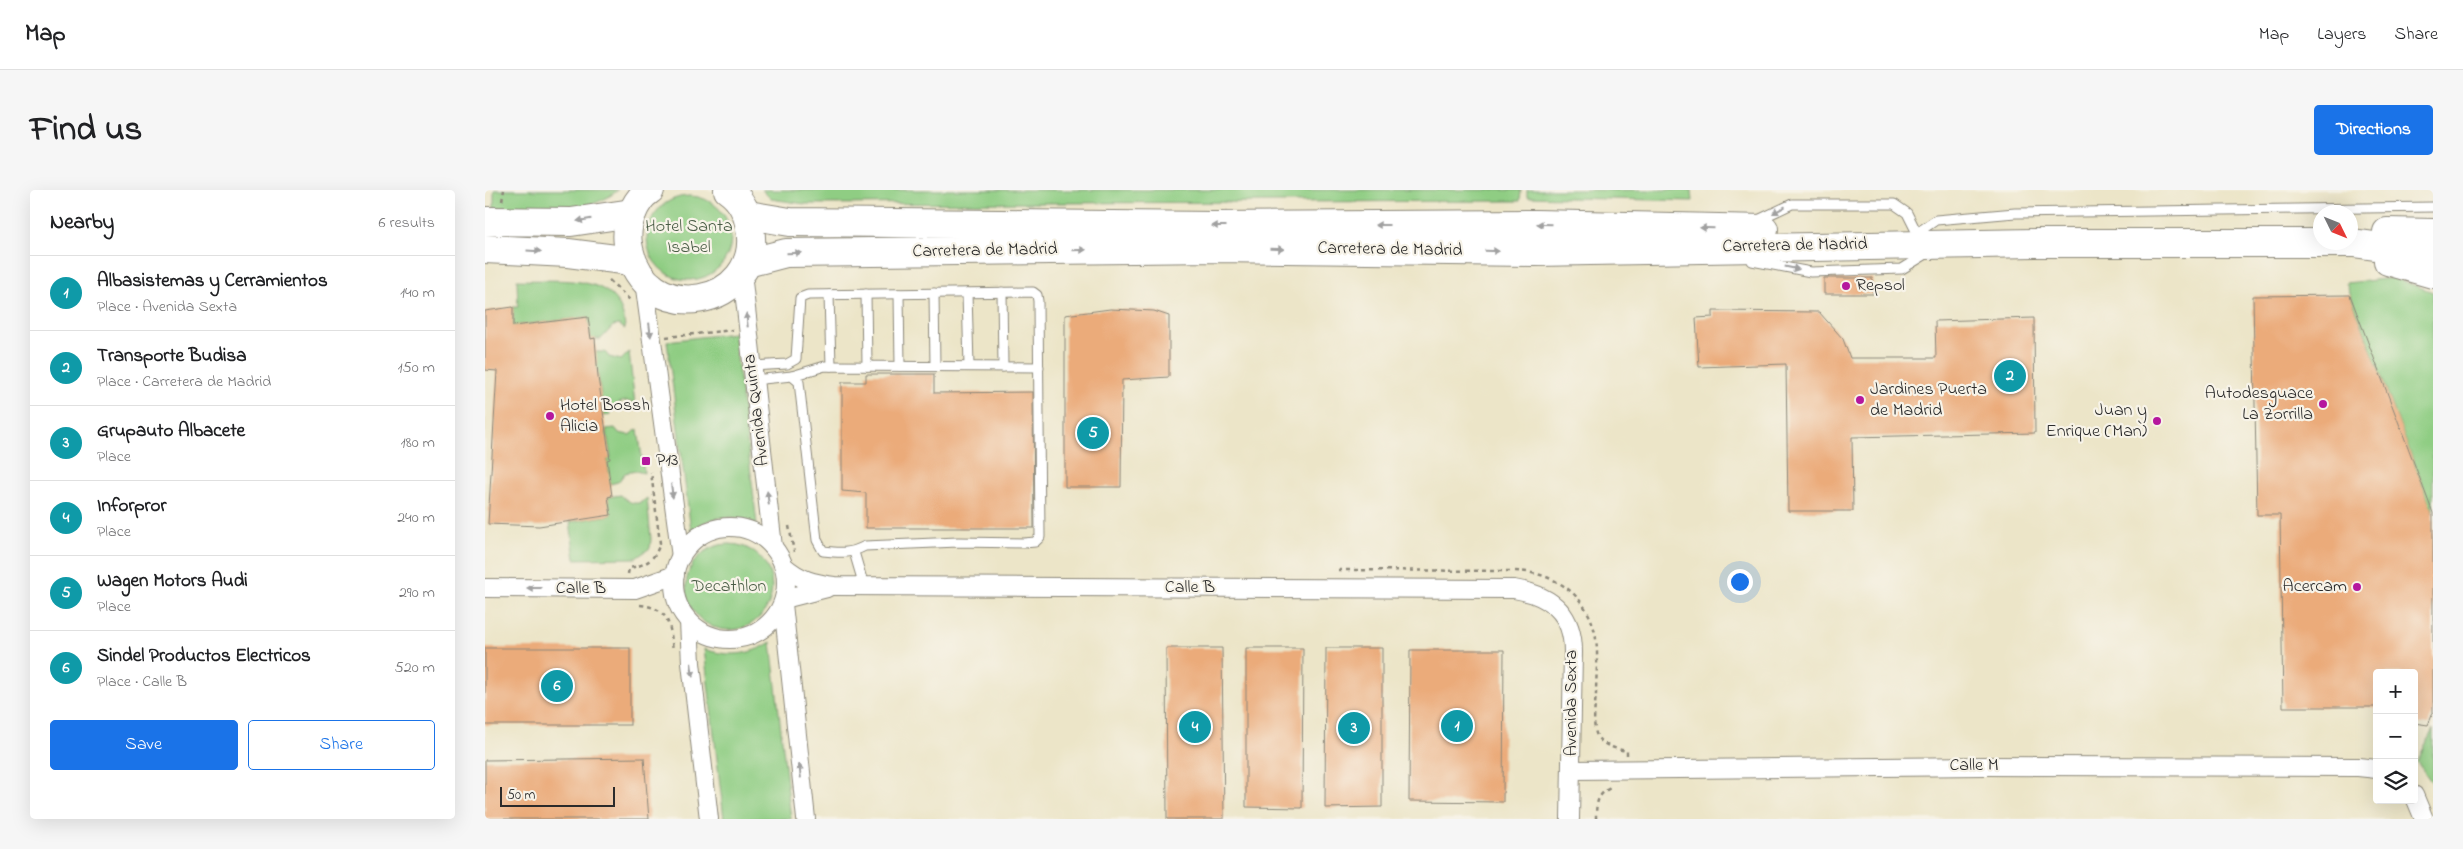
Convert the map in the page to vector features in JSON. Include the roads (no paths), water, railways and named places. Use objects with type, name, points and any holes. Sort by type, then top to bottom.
[{"type":"main road","points":[[638,271],[627,236],[632,213],[650,190]]},
{"type":"main road","points":[[486,249],[567,253],[638,271],[664,295],[688,300],[712,296],[733,283],[744,268],[752,239],[748,215],[735,194],[729,190]]},
{"type":"main road","points":[[489,219],[571,222],[632,213]]},
{"type":"main road","name":"Carretera de Madrid","points":[[748,215],[790,222],[1205,226],[1537,224],[1917,232],[2035,238]]},
{"type":"main road","points":[[2035,238],[2313,232]]},
{"type":"main road","points":[[2358,232],[2433,233]]},
{"type":"main road","points":[[2035,238],[2268,244],[2353,243],[2433,254]]},
{"type":"main road","name":"Carretera de Madrid","points":[[744,268],[786,253],[1213,248],[1535,252],[1945,243],[2035,238]]},
{"type":"main road","points":[[2268,244],[2387,261],[2433,274]]},
{"type":"street","name":"Avenida Quinta","points":[[744,268],[748,328],[773,547]]},
{"type":"street","points":[[638,271],[652,339],[681,557]]},
{"type":"street","points":[[783,601],[773,620],[758,632],[740,638],[722,639],[704,633],[689,621],[680,608],[675,592],[675,575],[681,557],[695,540],[714,530],[735,527],[756,533],[789,560],[783,601],[806,819]]},
{"type":"street","name":"Calle B","points":[[789,560],[797,578],[811,583],[834,586],[1514,589],[1544,596]]},
{"type":"street","name":"Calle B","points":[[485,588],[635,589],[675,575]]},
{"type":"street","name":"Calle B","points":[[783,601],[834,586]]},
{"type":"street","name":"Avenida Sexta","points":[[1544,596],[1567,621],[1571,631],[1573,646],[1570,819]]},
{"type":"street","points":[[689,621],[690,656],[709,819]]},
{"type":"street","name":"Calle M","points":[[1572,770],[1996,766],[2373,769]]},
{"type":"street","points":[[2418,803],[2424,816]]},
{"type":"lane","points":[[1917,232],[1936,220],[2015,213],[2433,207]]},
{"type":"lane","points":[[1739,261],[1758,261],[1811,272],[1902,269],[1945,243]]},
{"type":"lane","points":[[1535,252],[1579,259],[1649,260]]},
{"type":"lane","points":[[1002,292],[1003,367]]},
{"type":"lane","points":[[753,373],[787,364],[796,359],[800,298],[808,295],[1033,292],[1037,295],[1040,536],[1035,542],[997,544],[958,542],[865,546],[854,552],[842,554],[823,551],[817,540],[799,382],[792,376]]},
{"type":"lane","points":[[934,293],[935,366]]},
{"type":"lane","points":[[967,293],[969,366]]},
{"type":"lane","points":[[866,294],[867,366]]},
{"type":"lane","points":[[899,294],[900,366]]},
{"type":"lane","points":[[829,295],[831,366]]},
{"type":"lane","points":[[753,373],[792,376],[831,366],[1039,367]]},
{"type":"lane","points":[[854,552],[864,586]]},
{"type":"place","name":"Repsol","points":[[1846,286]]},
{"type":"place","name":"Transporte Budisa","points":[[2010,376]]},
{"type":"place","name":"Jardines Puerta de Madrid","points":[[1860,400]]},
{"type":"place","name":"Autodesguace La Zorrilla","points":[[2323,404]]},
{"type":"place","name":"Hotel Bossh Alicia","points":[[550,416]]},
{"type":"place","name":"Juan y Enrique (Man)","points":[[2157,421]]},
{"type":"place","name":"Wagen Motors Audi","points":[[1093,433]]},
{"type":"place","name":"P13","points":[[646,461]]},
{"type":"place","name":"Acercam","points":[[2357,587]]},
{"type":"place","name":"Sindel Productos Electricos","points":[[557,686]]},
{"type":"place","name":"Albasistemas y Cerramientos","points":[[1457,726]]},
{"type":"place","name":"Inforpror","points":[[1195,727]]},
{"type":"place","name":"Grupauto Albacete","points":[[1354,728]]},
{"type":"park label","name":"Hotel Santa Isabel","points":[[689,237]]},
{"type":"park label","name":"Decathlon","points":[[729,587]]}]
